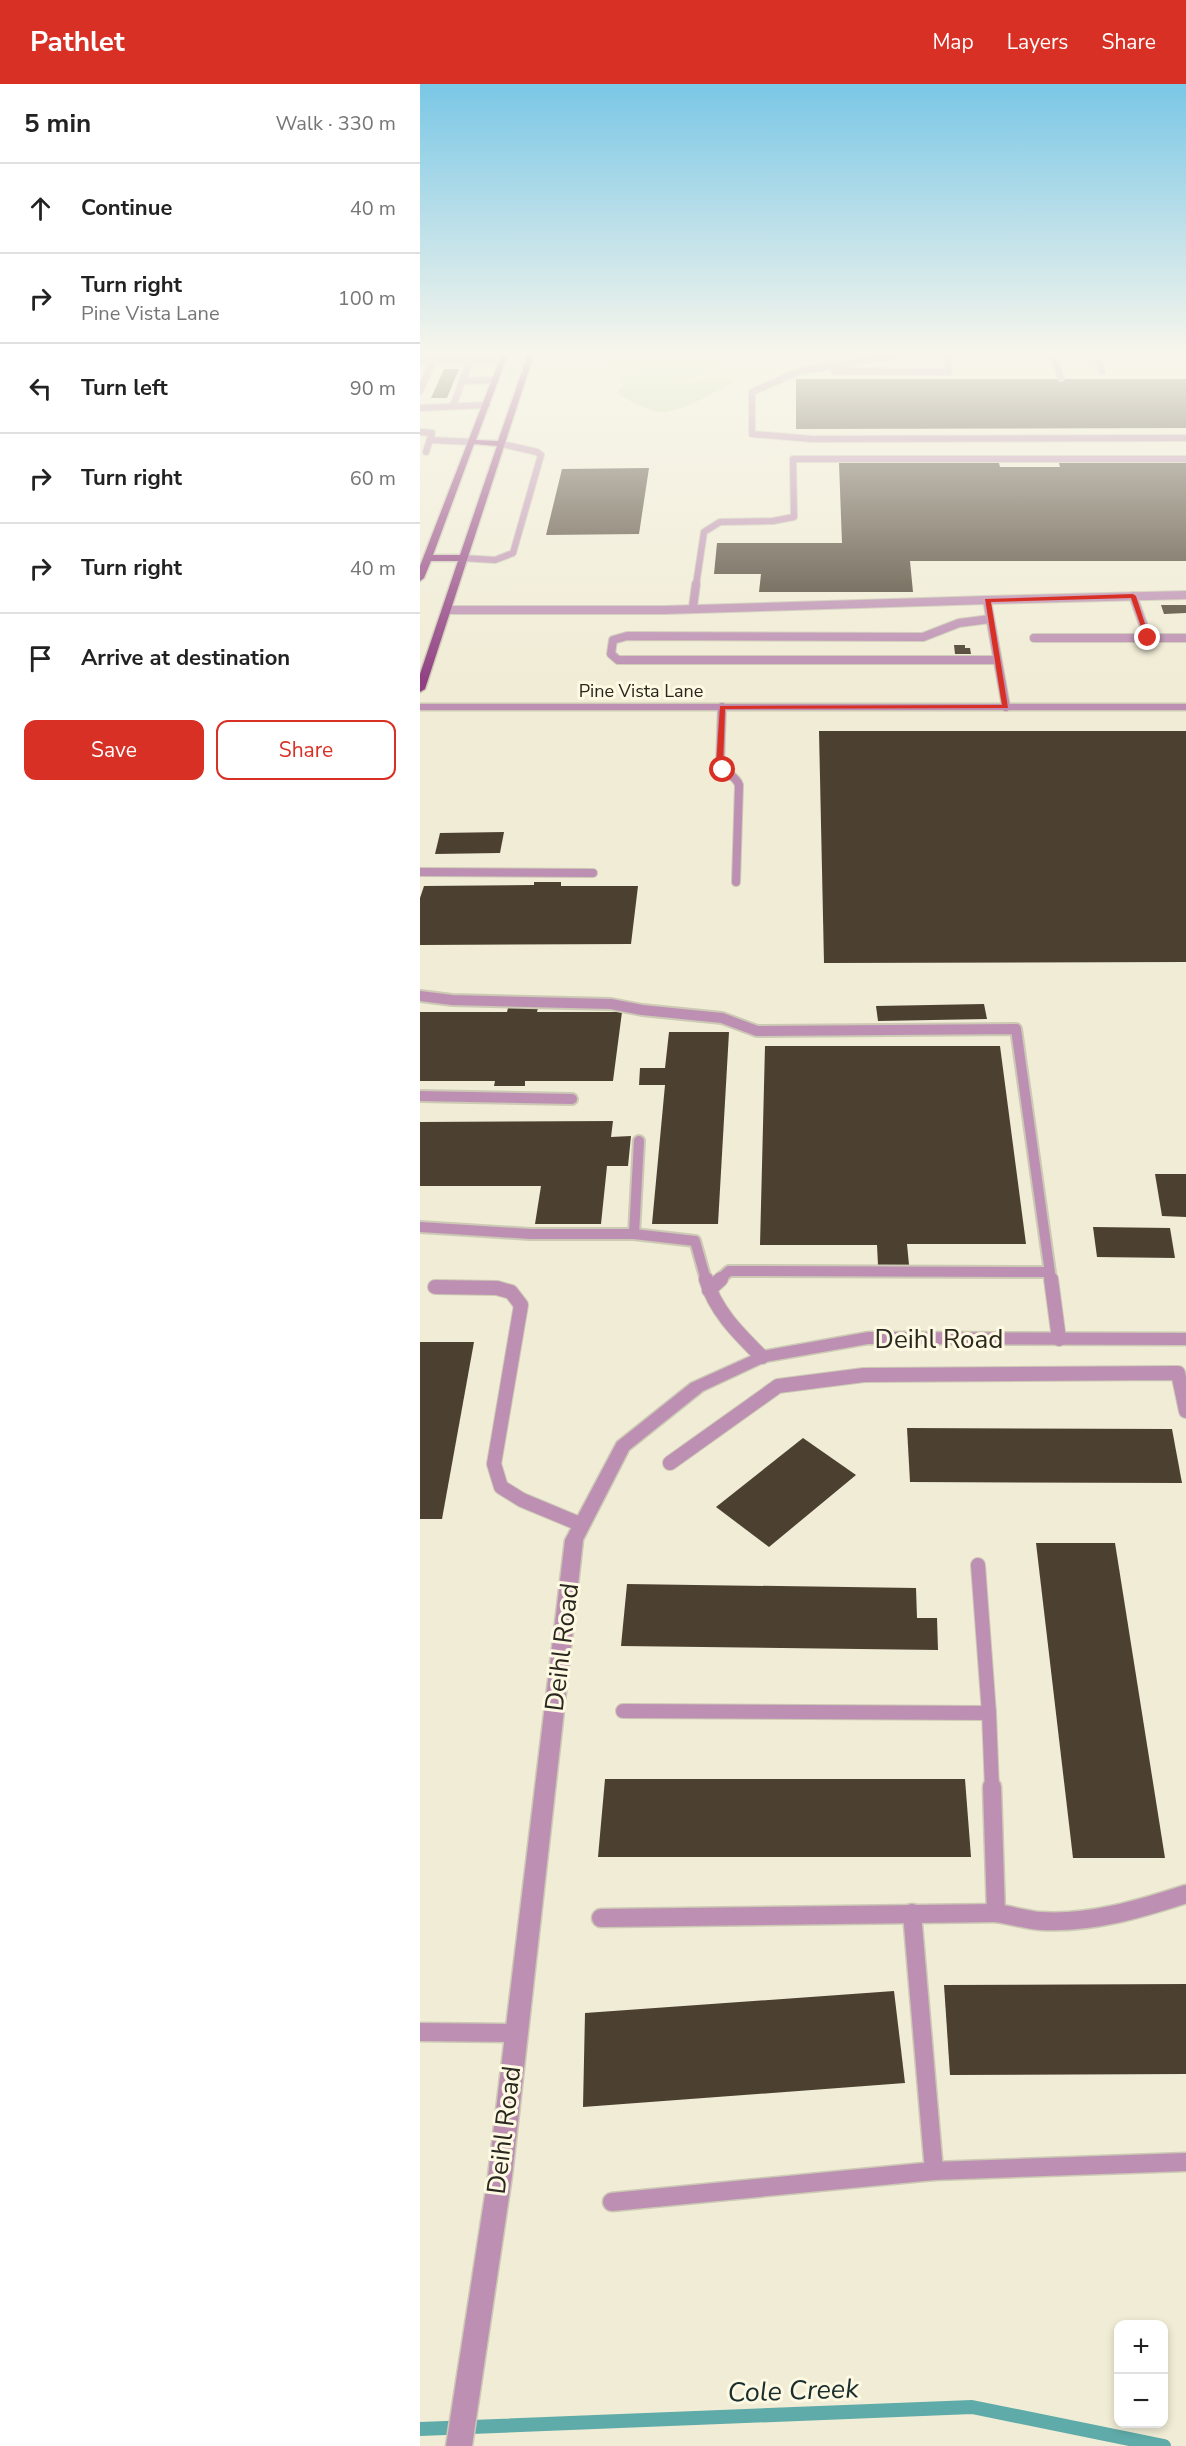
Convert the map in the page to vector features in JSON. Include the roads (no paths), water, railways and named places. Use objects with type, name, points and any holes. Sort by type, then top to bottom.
[{"type":"main road","points":[[420,578],[466,461]]},
{"type":"main road","points":[[420,689],[496,461]]},
{"type":"main road","points":[[428,558],[462,558]]},
{"type":"street","name":"Pine Vista Lane","points":[[420,707],[1186,707]]},
{"type":"street","name":"Deihl Road","points":[[459,2446],[500,2176],[574,1540],[623,1446],[697,1387],[762,1357],[868,1338],[1186,1339]]},
{"type":"lane","points":[[462,558],[495,560],[513,553],[539,461]]},
{"type":"lane","points":[[693,607],[704,532],[720,522],[773,521],[794,517],[792,461]]},
{"type":"lane","points":[[446,610],[664,610],[693,607],[1186,595]]},
{"type":"lane","points":[[1133,596],[1148,638]]},
{"type":"lane","points":[[987,600],[1006,706]]},
{"type":"lane","points":[[990,619],[959,623],[922,637],[627,636],[613,640],[611,654],[618,660],[997,660]]},
{"type":"lane","points":[[1034,638],[1186,638]]},
{"type":"lane","points":[[722,707],[720,765],[723,770],[737,779],[739,785],[736,882]]},
{"type":"lane","points":[[420,872],[593,873]]},
{"type":"lane","points":[[420,996],[452,1000],[611,1004],[642,1010],[722,1018],[757,1031],[1016,1029],[1059,1339]]},
{"type":"lane","points":[[420,1096],[572,1099]]},
{"type":"lane","points":[[634,1234],[639,1141]]},
{"type":"lane","points":[[420,1227],[530,1234],[634,1234],[695,1241],[709,1290],[731,1326],[762,1357]]},
{"type":"lane","points":[[709,1290],[729,1271],[1050,1272]]},
{"type":"lane","points":[[435,1287],[497,1288],[511,1292],[521,1305],[494,1464],[501,1487],[522,1500],[582,1525]]},
{"type":"lane","points":[[670,1463],[778,1386],[864,1375],[1182,1373],[1186,1411]]},
{"type":"lane","points":[[978,1565],[989,1713],[996,1912]]},
{"type":"lane","points":[[623,1711],[989,1713]]},
{"type":"lane","points":[[601,1918],[996,1912],[1044,1921],[1125,1912],[1186,1894]]},
{"type":"lane","points":[[912,1913],[934,2171]]},
{"type":"lane","points":[[420,2032],[516,2033]]},
{"type":"lane","points":[[612,2202],[934,2171],[1186,2162]]},
{"type":"waterway","name":"Cole Creek","points":[[420,2429],[972,2407],[1164,2446]]}]
